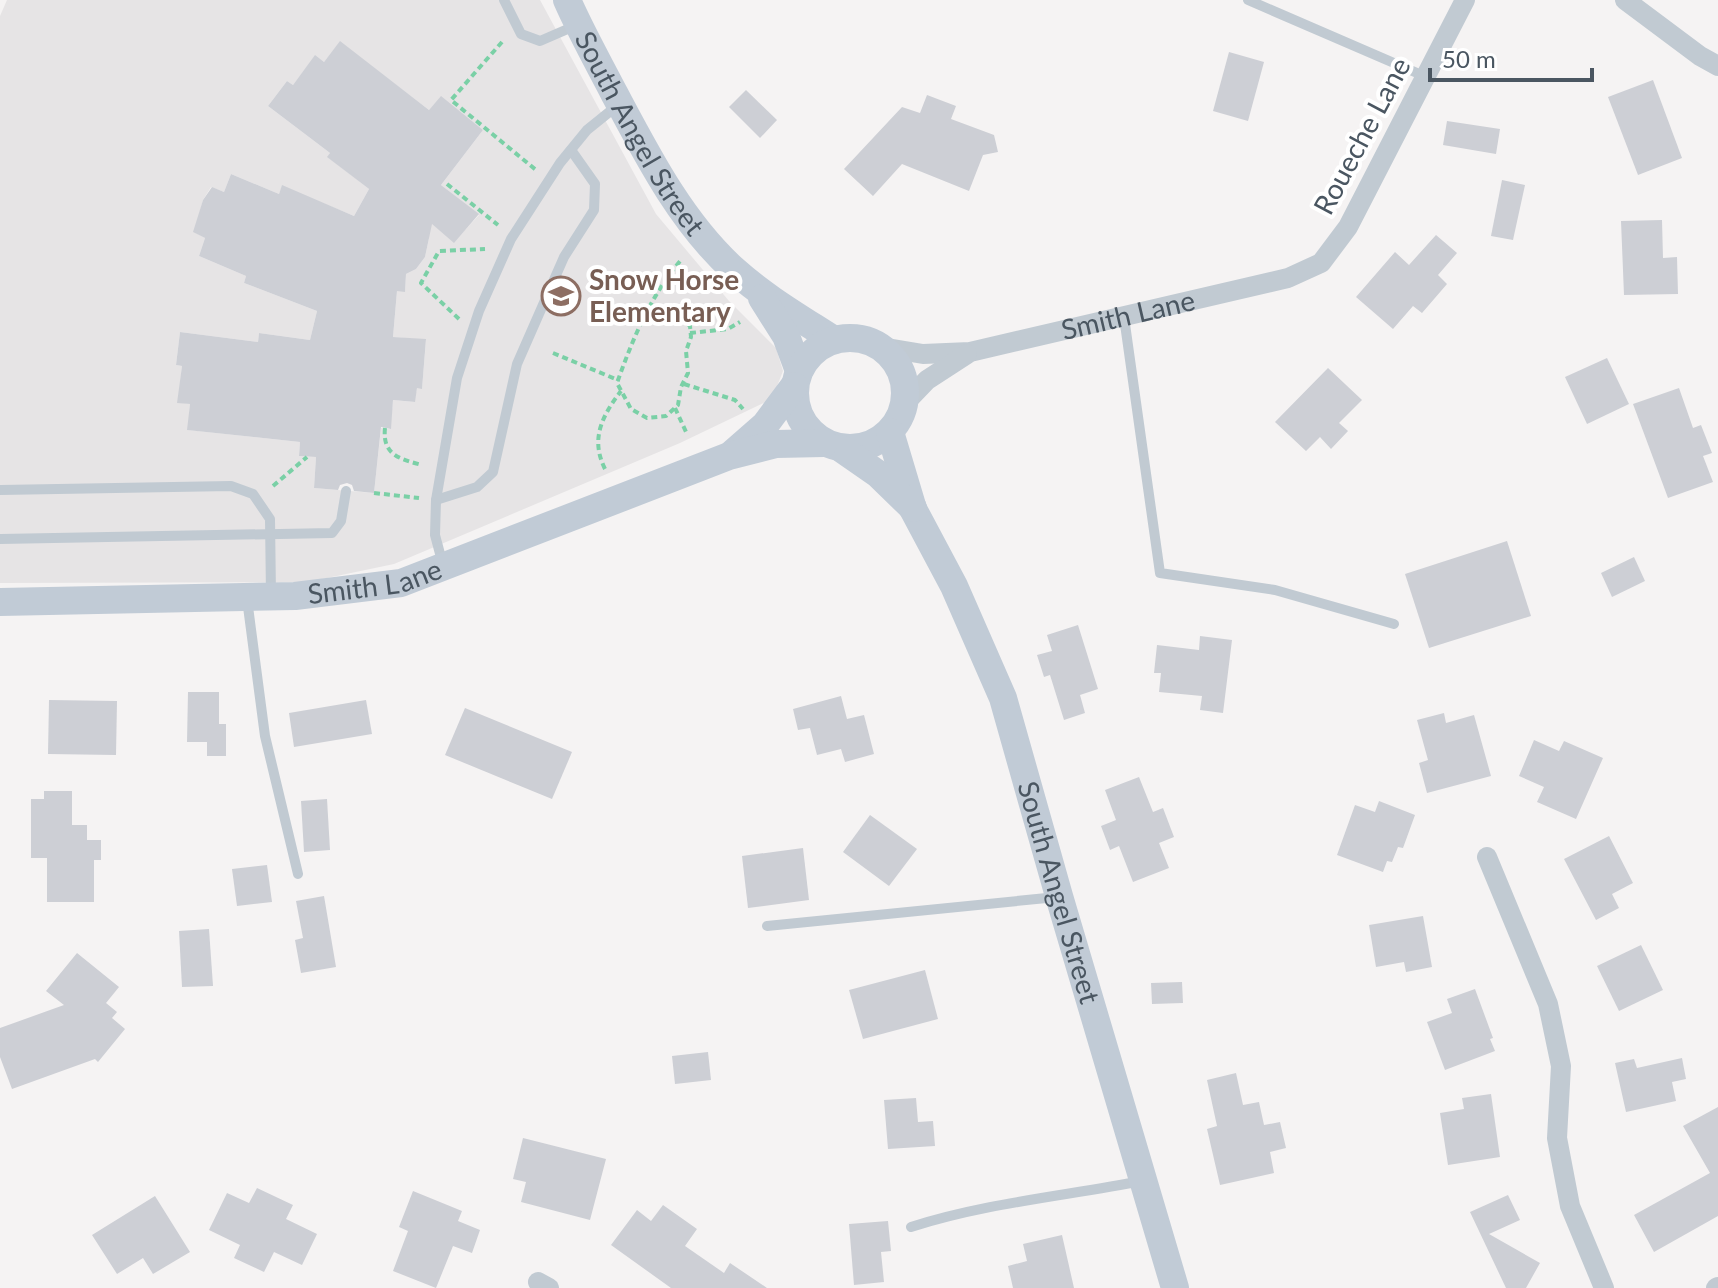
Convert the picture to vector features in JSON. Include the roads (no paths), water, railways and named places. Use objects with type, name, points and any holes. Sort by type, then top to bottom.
[{"type":"street","name":"Roueche Lane","points":[[1288,278],[1321,263],[1348,227],[1465,0]]},
{"type":"street","points":[[1625,0],[1718,66]]},
{"type":"street","name":"South Angel Street","points":[[572,12],[646,154],[683,212],[731,267],[758,291],[834,340]]},
{"type":"street","name":"Smith Lane","points":[[881,347],[923,354],[970,352],[1288,278]]},
{"type":"street","name":"South Angel Street","points":[[758,291],[786,336],[797,378]]},
{"type":"street","points":[[850,338],[866,340],[881,347],[893,358],[905,388],[899,419],[890,432],[877,442],[860,448],[833,446],[810,432],[799,417],[794,402],[797,378],[813,352],[834,340],[850,338]]},
{"type":"street","name":"Smith Lane","points":[[904,404],[927,380],[970,352]]},
{"type":"street","name":"Smith Lane","points":[[729,456],[765,425],[797,378]]},
{"type":"street","name":"South Angel Street","points":[[890,432],[913,509],[954,586],[1003,698],[1175,1288]]},
{"type":"street","name":"Smith Lane","points":[[0,602],[295,596],[401,583],[729,456],[776,444],[833,446]]},
{"type":"street","name":"South Angel Street","points":[[833,446],[878,474],[913,509]]},
{"type":"street","points":[[1487,857],[1548,1004],[1561,1066],[1557,1138],[1570,1206],[1604,1288]]},
{"type":"lane","points":[[504,0],[521,34],[540,41],[572,12]]},
{"type":"lane","points":[[1248,0],[1424,76]]},
{"type":"lane","points":[[443,565],[435,535],[436,500],[457,378],[479,311],[511,239],[571,150],[587,130],[620,104]]},
{"type":"lane","points":[[436,500],[477,487],[493,472],[517,364],[564,257],[594,210],[597,199],[595,184],[571,150]]},
{"type":"lane","points":[[1124,317],[1160,573],[1275,590],[1394,624]]},
{"type":"lane","points":[[0,490],[231,486],[253,494],[270,519],[259,597],[265,736],[298,874]]},
{"type":"lane","points":[[0,539],[332,533],[341,521],[346,491]]},
{"type":"lane","points":[[767,926],[1059,896]]},
{"type":"lane","points":[[911,1227],[956,1213],[1144,1181]]},
{"type":"place","name":"Snow Horse Elementary","points":[[561,296]]}]
